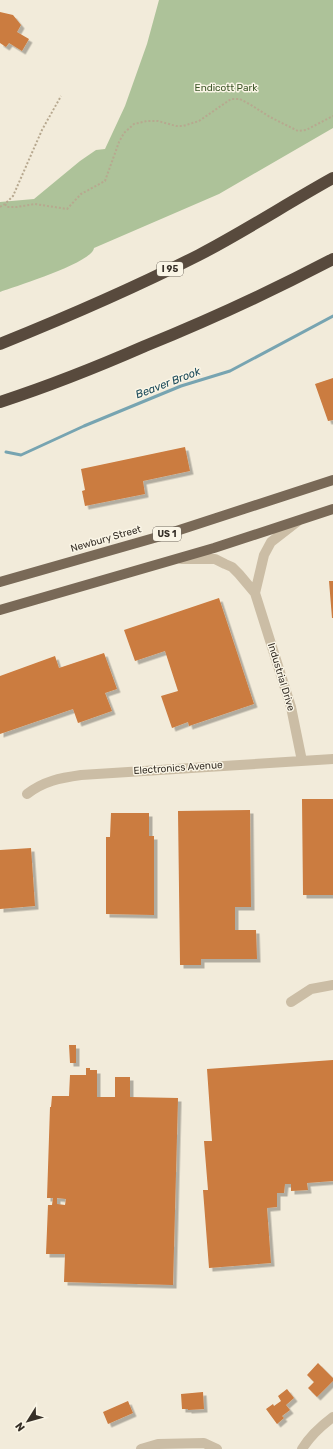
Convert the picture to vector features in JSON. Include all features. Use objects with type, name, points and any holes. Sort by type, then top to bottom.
[{"type":"highway","name":"I 95","points":[[0,344],[134,287],[200,254],[333,178]]},
{"type":"highway","points":[[0,402],[47,387],[194,326],[333,259]]},
{"type":"main road","name":"Newbury Street","points":[[0,582],[161,536],[333,480]]},
{"type":"main road","points":[[0,610],[177,558],[333,509]]},
{"type":"street","points":[[255,593],[264,555],[271,542],[300,520]]},
{"type":"street","name":"Industrial Drive","points":[[177,558],[215,559],[232,567],[255,593],[291,707],[302,761]]},
{"type":"street","name":"Electronics Avenue","points":[[27,794],[36,787],[57,778],[81,775],[333,759]]},
{"type":"street","points":[[291,1002],[311,989],[333,985]]},
{"type":"street","points":[[302,1449],[306,1442],[321,1426],[333,1417]]},
{"type":"street","points":[[141,1449],[158,1444],[204,1443],[217,1449]]},
{"type":"path","points":[[0,207],[13,196],[42,130],[61,96]]},
{"type":"path","points":[[5,204],[12,208],[35,204],[67,209],[81,194],[105,181],[124,133],[134,124],[147,121],[158,121],[176,126],[183,126],[199,121],[230,99],[240,99],[270,117],[298,131],[306,130],[333,116]]},
{"type":"green space","name":"Endicott Park","points":[[159,0],[333,0],[333,128],[219,194],[94,248],[90,254],[68,267],[0,292],[0,202],[34,199],[80,161],[96,150],[105,149],[125,106],[147,44]]},
{"type":"building","points":[[0,12],[13,15],[21,25],[17,32],[29,39],[22,51],[9,43],[6,47],[0,43]]},
{"type":"building","points":[[333,378],[333,420],[328,421],[315,384]]},
{"type":"building","points":[[185,447],[190,471],[143,481],[145,494],[85,506],[82,491],[85,490],[81,469]]},
{"type":"building","points":[[329,581],[333,581],[333,618],[332,618]]},
{"type":"building","points":[[219,598],[254,704],[189,726],[188,722],[172,728],[161,696],[178,691],[165,651],[135,661],[124,630]]},
{"type":"building","points":[[104,653],[117,689],[105,693],[112,711],[78,723],[73,709],[0,734],[0,676],[55,656],[59,668]]},
{"type":"building","points":[[302,799],[333,799],[333,895],[303,895]]},
{"type":"building","points":[[250,810],[251,907],[235,907],[235,930],[256,930],[257,959],[201,959],[201,965],[180,965],[178,811]]},
{"type":"building","points":[[111,813],[149,813],[149,836],[154,836],[154,915],[106,914],[106,837],[110,837]]},
{"type":"building","points":[[31,848],[35,906],[0,909],[0,850]]},
{"type":"building","points":[[69,1045],[76,1045],[76,1063],[70,1063]]},
{"type":"building","points":[[333,1060],[333,1181],[307,1183],[308,1190],[291,1191],[291,1184],[285,1184],[284,1193],[277,1193],[277,1207],[267,1208],[271,1263],[209,1268],[203,1190],[208,1190],[204,1141],[212,1141],[207,1069]]},
{"type":"building","points":[[86,1068],[90,1068],[90,1070],[97,1070],[97,1097],[115,1097],[115,1077],[130,1077],[130,1097],[178,1098],[173,1285],[64,1282],[65,1254],[46,1254],[48,1205],[52,1205],[53,1198],[47,1198],[50,1107],[52,1096],[69,1096],[70,1075],[86,1075]],"holes":[[[57,1198],[66,1199],[65,1205],[57,1204]]]},
{"type":"building","points":[[318,1363],[333,1378],[333,1381],[317,1397],[308,1388],[314,1382],[307,1375]]},
{"type":"building","points":[[287,1389],[294,1398],[286,1405],[290,1410],[282,1416],[284,1418],[277,1424],[266,1409],[281,1401],[278,1396]]},
{"type":"building","points":[[203,1392],[204,1409],[182,1409],[181,1394]]},
{"type":"building","points":[[128,1401],[133,1413],[108,1424],[103,1412]]},
{"type":"waterway","name":"Beaver Brook","points":[[6,452],[21,455],[84,426],[181,386],[230,371],[333,316]]}]
